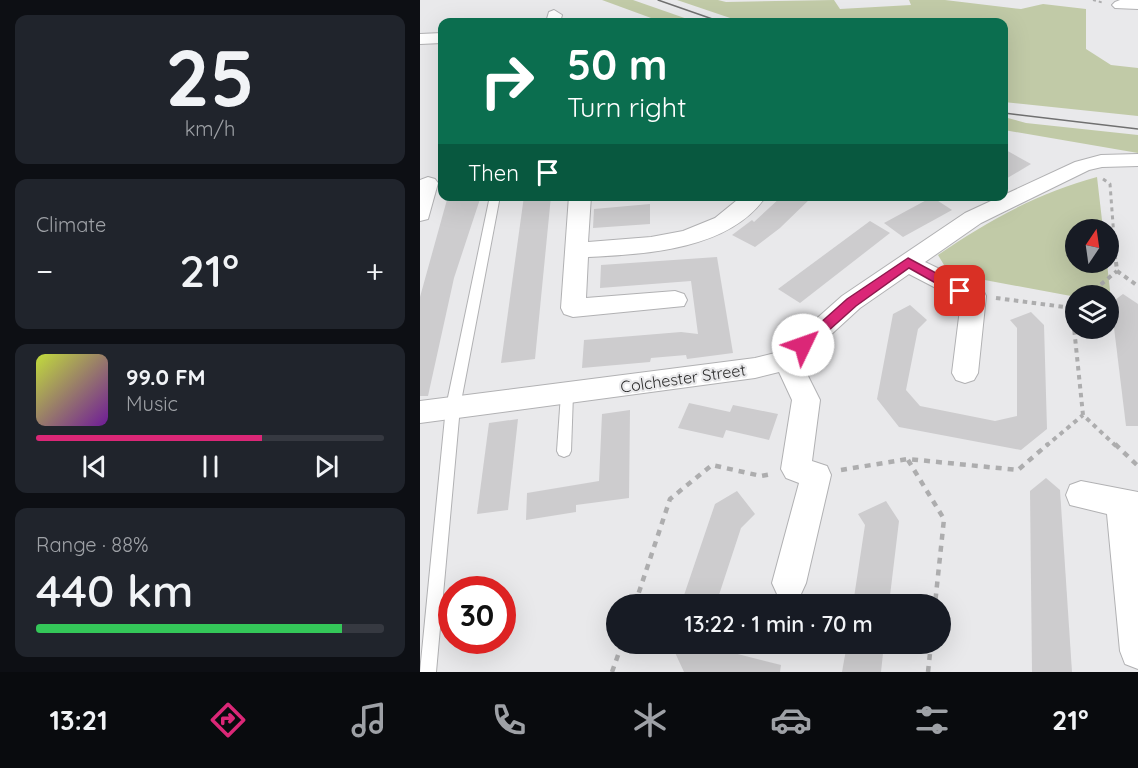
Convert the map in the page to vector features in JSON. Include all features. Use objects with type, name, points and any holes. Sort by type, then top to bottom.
[{"type":"street","points":[[1120,5],[1138,4]]},
{"type":"street","points":[[420,39],[438,38]]},
{"type":"street","name":"Colchester Street","points":[[420,412],[755,368],[787,360],[851,302],[973,218],[1082,166],[1101,161],[1138,160]]},
{"type":"street","points":[[420,214],[430,183]]},
{"type":"street","points":[[580,201],[573,308],[675,300]]},
{"type":"street","points":[[576,250],[658,244],[722,223],[750,201]]},
{"type":"street","points":[[908,262],[960,291],[974,296],[965,373]]},
{"type":"street","points":[[787,360],[806,400],[806,472],[789,583]]},
{"type":"street","points":[[1081,495],[1129,504],[1138,651]]},
{"type":"lane","points":[[428,672],[453,407],[494,201]]},
{"type":"lane","points":[[564,451],[567,394]]},
{"type":"path","points":[[1082,166],[1110,184],[1113,219]]},
{"type":"path","points":[[1119,272],[1138,286]]},
{"type":"path","points":[[1100,285],[1115,273]]},
{"type":"path","points":[[974,296],[1065,305]]},
{"type":"path","points":[[1077,339],[1083,415],[1138,466]]},
{"type":"path","points":[[637,594],[670,499],[712,465],[761,476],[908,459],[1018,470],[1083,415]]},
{"type":"path","points":[[908,459],[944,519],[936,594]]},
{"type":"path","points":[[612,672],[618,654]]},
{"type":"path","points":[[928,672],[930,654]]},
{"type":"green space","points":[[602,0],[633,0],[685,18],[651,18]]},
{"type":"green space","points":[[677,0],[726,2],[834,0],[840,9],[911,5],[909,0],[945,0],[1021,9],[1043,4],[1086,9],[1086,49],[1111,65],[1138,68],[1138,116],[1008,102],[1008,18],[730,18]]},
{"type":"green space","points":[[1008,118],[1026,123],[1138,135],[1138,153],[1008,131]]},
{"type":"green space","points":[[1097,177],[1102,219],[1065,219],[1065,273],[1108,273],[1109,285],[1065,285],[1065,295],[974,278],[947,270],[938,255],[1014,209],[1076,183]]},
{"type":"building","points":[[1008,151],[1031,164],[1008,178]]},
{"type":"building","points":[[447,201],[479,201],[454,278],[428,396],[420,396],[420,297]]},
{"type":"building","points":[[523,201],[551,201],[535,359],[501,363]]},
{"type":"building","points":[[777,201],[808,201],[780,228],[755,247],[732,235],[752,220],[754,222]]},
{"type":"building","points":[[925,201],[938,201],[952,210],[903,237],[884,223]]},
{"type":"building","points":[[650,204],[650,224],[593,228],[594,209]]},
{"type":"building","points":[[870,221],[890,233],[800,303],[778,289]]},
{"type":"building","points":[[717,257],[733,353],[687,359],[686,355],[651,358],[650,362],[582,368],[584,340],[681,332],[698,334],[691,281],[600,288],[601,265]]},
{"type":"building","points":[[1123,294],[1138,304],[1138,426],[1126,426],[1115,339],[1119,339],[1119,297]]},
{"type":"building","points":[[910,305],[927,320],[918,329],[906,390],[920,406],[995,421],[1017,416],[1017,328],[1010,320],[1031,312],[1044,325],[1047,429],[1021,450],[899,427],[877,399],[893,314]]},
{"type":"building","points":[[689,403],[730,412],[733,405],[778,414],[769,440],[726,430],[723,438],[678,428]]},
{"type":"building","points":[[630,410],[629,498],[576,505],[576,512],[526,520],[527,493],[599,481],[602,414]]},
{"type":"building","points":[[518,419],[508,510],[477,514],[489,423]]},
{"type":"building","points":[[1046,478],[1060,490],[1072,672],[1032,672],[1030,491]]},
{"type":"building","points":[[737,491],[755,514],[741,528],[719,594],[684,594],[715,504]]},
{"type":"building","points":[[886,501],[899,521],[890,594],[855,594],[865,525],[858,514]]},
{"type":"building","points":[[676,654],[738,654],[781,665],[780,672],[684,672]]},
{"type":"building","points":[[845,654],[883,654],[881,672],[842,672]]},
{"type":"tram line","points":[[658,0],[710,18]]},
{"type":"tram line","points":[[1008,113],[1138,129]]},
{"type":"route","points":[[803,345],[851,302],[908,262],[960,291]]}]
